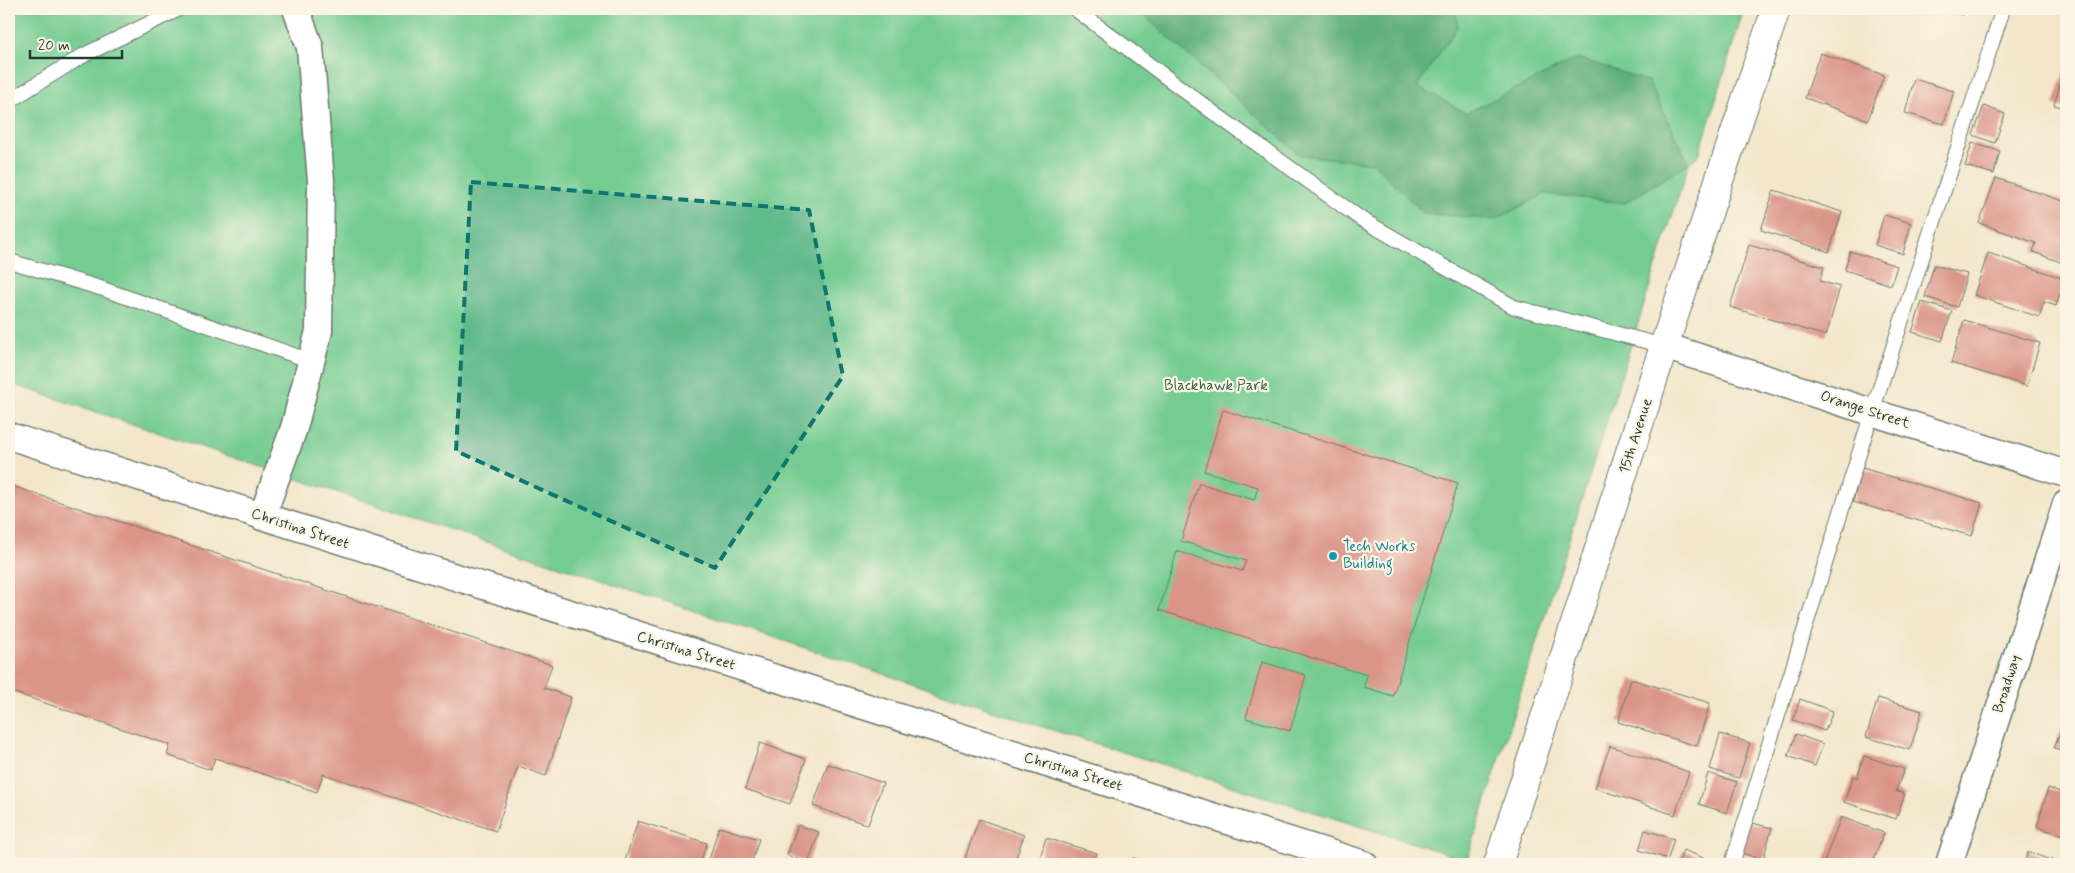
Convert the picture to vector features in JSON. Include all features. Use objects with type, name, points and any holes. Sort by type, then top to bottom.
[{"type":"main road","name":"15th Avenue","points":[[1498,864],[1664,346],[1776,9]]},
{"type":"street","points":[[262,517],[294,428],[319,331],[321,181],[310,47],[296,9]]},
{"type":"street","name":"Orange Street","points":[[1664,346],[2066,474]]},
{"type":"street","name":"Christina Street","points":[[9,436],[1364,864]]},
{"type":"street","name":"Broadway","points":[[1948,864],[2060,542],[2066,504]]},
{"type":"lane","points":[[9,101],[84,55],[179,9]]},
{"type":"lane","points":[[1075,9],[1214,113],[1361,219],[1514,307],[1664,346]]},
{"type":"lane","points":[[1732,864],[1872,412],[2002,9]]},
{"type":"lane","points":[[9,262],[100,288],[311,361]]},
{"type":"highlighted area","points":[[471,182],[809,210],[843,376],[715,568],[456,451]]},
{"type":"green space","name":"Blackhawk Park","points":[[9,9],[1744,9],[1699,155],[1689,163],[1467,860],[1046,728],[9,383]]},
{"type":"green space","points":[[1137,9],[1455,9],[1458,26],[1417,86],[1466,113],[1578,58],[1648,81],[1689,163],[1625,203],[1544,194],[1495,220],[1423,213],[1373,163],[1300,155]]},
{"type":"building","points":[[1944,9],[1964,9],[1962,15]]},
{"type":"building","points":[[1820,53],[1884,75],[1868,120],[1805,98]]},
{"type":"building","points":[[2066,65],[2066,108],[2054,105]]},
{"type":"building","points":[[1914,79],[1954,91],[1944,124],[1905,113]]},
{"type":"building","points":[[1984,106],[2005,114],[1995,143],[1973,135]]},
{"type":"building","points":[[1972,143],[2000,151],[1994,174],[1965,166]]},
{"type":"building","points":[[1996,178],[2066,202],[2066,264],[2033,252],[2036,243],[1979,223]]},
{"type":"building","points":[[1774,190],[1842,212],[1829,252],[1761,230]]},
{"type":"building","points":[[1884,215],[1911,223],[1903,254],[1875,245]]},
{"type":"building","points":[[1749,245],[1824,267],[1820,281],[1840,287],[1826,336],[1730,307]]},
{"type":"building","points":[[1850,251],[1897,266],[1891,285],[1845,270]]},
{"type":"building","points":[[1988,253],[2065,279],[2056,306],[2044,302],[2039,317],[1974,295]]},
{"type":"building","points":[[1934,265],[1967,274],[1957,307],[1925,297]]},
{"type":"building","points":[[1922,302],[1952,311],[1942,341],[1912,332]]},
{"type":"building","points":[[1964,320],[2040,343],[2027,386],[1951,363]]},
{"type":"building","name":"Tech Works Building","points":[[1223,410],[1458,483],[1393,696],[1364,687],[1367,675],[1159,610],[1177,551],[1242,571],[1246,561],[1181,541],[1199,483],[1254,500],[1258,487],[1204,471]]},
{"type":"building","points":[[1862,468],[1982,503],[1972,536],[1853,502]]},
{"type":"building","points":[[9,485],[552,665],[544,688],[571,697],[546,776],[518,766],[496,831],[323,774],[317,792],[215,758],[211,770],[167,755],[170,745],[9,691]]},
{"type":"building","points":[[1262,662],[1306,675],[1290,731],[1246,718]]},
{"type":"building","points":[[1631,679],[1710,703],[1697,746],[1618,722]]},
{"type":"building","points":[[1878,698],[1922,711],[1910,750],[1866,737]]},
{"type":"building","points":[[1800,699],[1833,711],[1825,731],[1793,720]]},
{"type":"building","points":[[2066,715],[2066,752],[2054,748]]},
{"type":"building","points":[[1720,734],[1750,743],[1739,778],[1710,769]]},
{"type":"building","points":[[1796,734],[1823,744],[1815,766],[1788,756]]},
{"type":"building","points":[[760,743],[806,759],[790,804],[745,789]]},
{"type":"building","points":[[1610,746],[1689,772],[1675,815],[1595,788]]},
{"type":"building","points":[[1864,756],[1904,769],[1896,791],[1905,794],[1896,819],[1844,802],[1853,776],[1857,778]]},
{"type":"building","points":[[828,764],[883,783],[868,825],[813,806]]},
{"type":"building","points":[[1708,773],[1737,782],[1727,813],[1699,804]]},
{"type":"building","points":[[2048,788],[2066,794],[2066,836],[2037,827]]},
{"type":"building","points":[[1841,817],[1884,833],[1872,864],[1823,864]]},
{"type":"building","points":[[979,819],[1024,835],[1014,864],[983,864],[965,858]]},
{"type":"building","points":[[638,821],[707,843],[700,864],[624,864]]},
{"type":"building","points":[[1748,822],[1772,828],[1763,860],[1739,852]]},
{"type":"building","points":[[798,825],[819,832],[808,863],[787,855]]},
{"type":"building","points":[[719,827],[759,839],[751,864],[724,864],[709,860]]},
{"type":"building","points":[[1645,830],[1674,839],[1668,859],[1639,850]]},
{"type":"building","points":[[1046,838],[1097,853],[1093,864],[1038,864]]},
{"type":"building","points":[[1683,850],[1717,863],[1678,864]]},
{"type":"building","points":[[2028,852],[2063,864],[2023,864]]},
{"type":"building","points":[[1133,858],[1154,864],[1131,864]]},
{"type":"place","name":"Tech Works Building","points":[[1333,556]]}]
